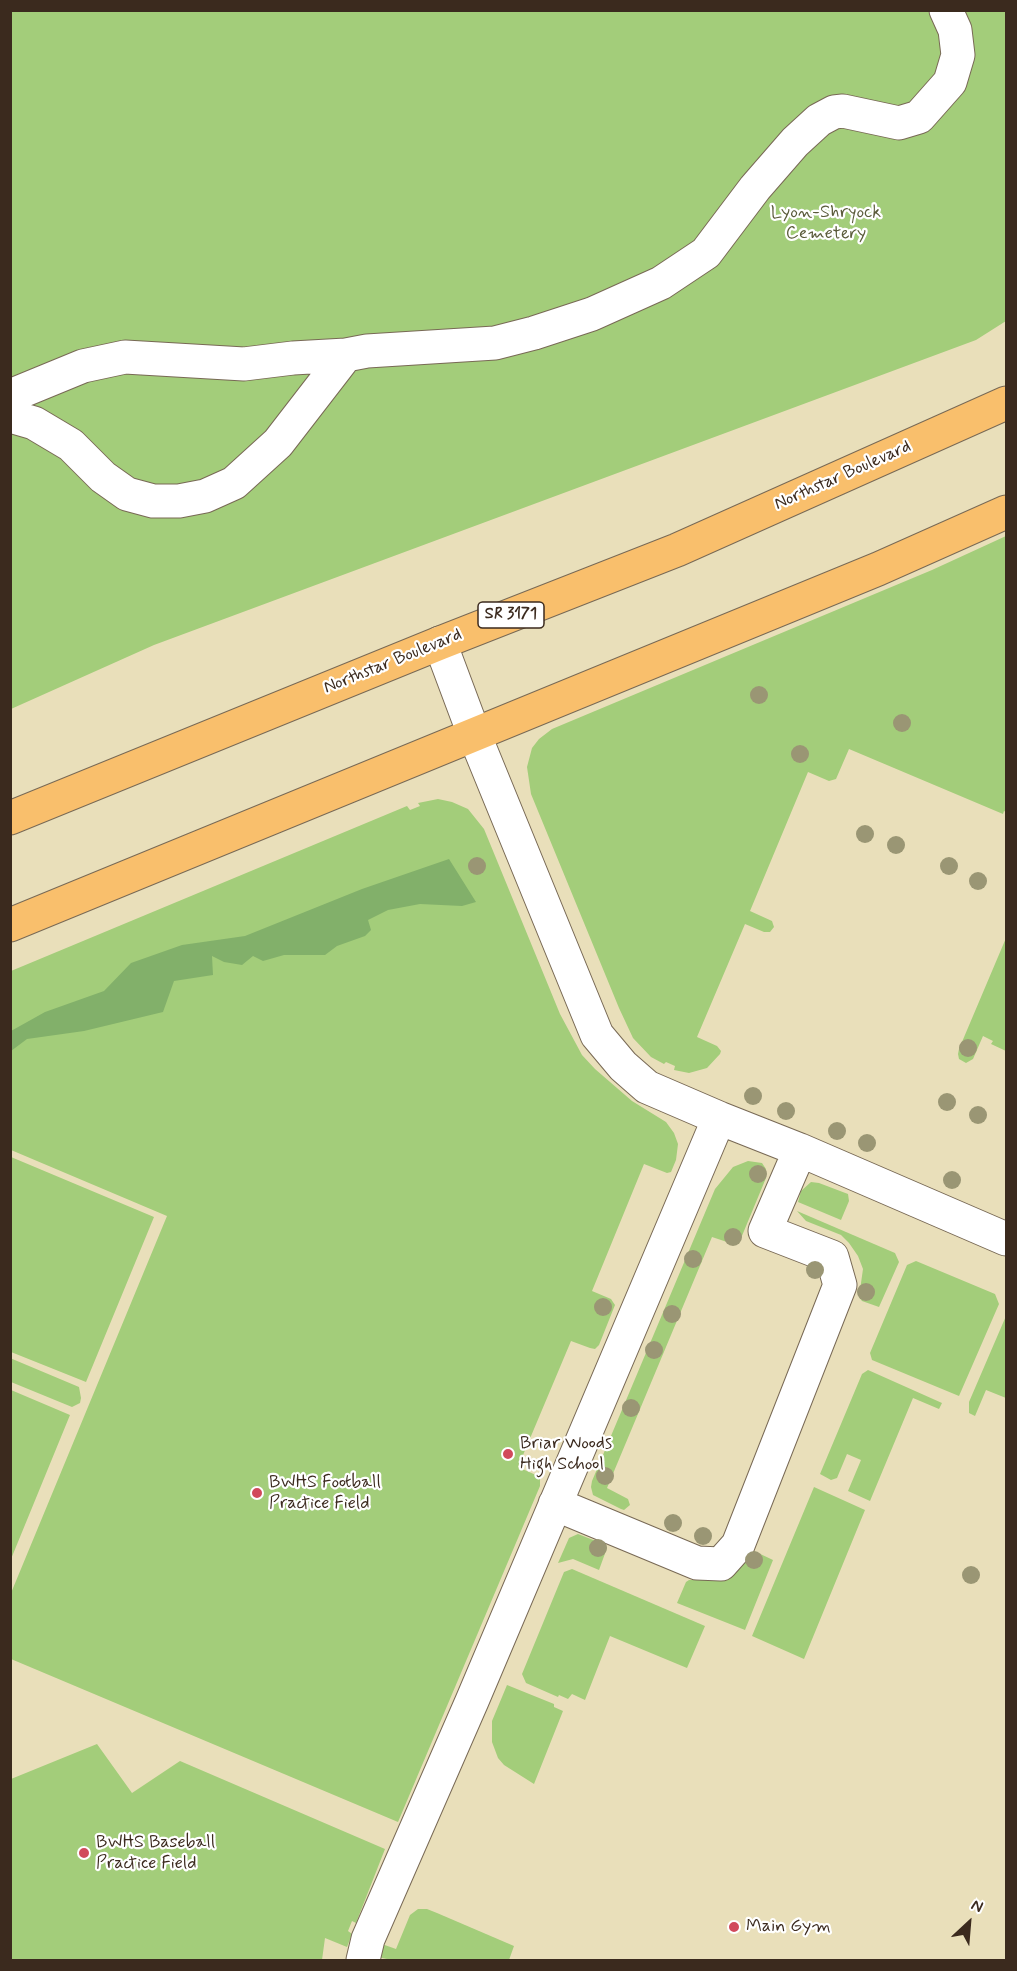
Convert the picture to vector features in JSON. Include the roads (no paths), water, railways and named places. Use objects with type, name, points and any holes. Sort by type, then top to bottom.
[{"type":"main road","name":"Northstar Boulevard","points":[[10,818],[440,643],[677,550],[1006,403]]},
{"type":"main road","points":[[10,925],[878,569],[1006,512]]},
{"type":"lane","points":[[10,396],[83,366],[125,357],[244,364],[367,351],[495,343],[592,314],[661,283],[706,253],[788,149],[819,120],[834,112],[843,111],[899,123],[919,117],[950,82],[958,55],[955,30],[946,10]]},
{"type":"lane","points":[[10,416],[34,423],[71,445],[102,477],[127,494],[153,501],[179,501],[205,496],[234,483],[278,443],[346,355]]},
{"type":"lane","points":[[440,643],[474,734],[597,1035],[623,1065],[647,1087],[1006,1239]]},
{"type":"lane","points":[[363,1960],[368,1939],[472,1701],[719,1118]]},
{"type":"lane","points":[[555,1504],[697,1563],[722,1564],[738,1545],[840,1285],[832,1257],[765,1231],[800,1150]]},
{"type":"place","name":"Briar Woods High School","points":[[508,1454]]},
{"type":"place","name":"BWHS Football Practice Field","points":[[257,1493]]},
{"type":"place","name":"BWHS Baseball Practice Field","points":[[84,1853]]},
{"type":"place","name":"Main Gym","points":[[734,1927]]},
{"type":"park label","name":"Lyon-Shryock Cemetery","points":[[826,223]]}]
